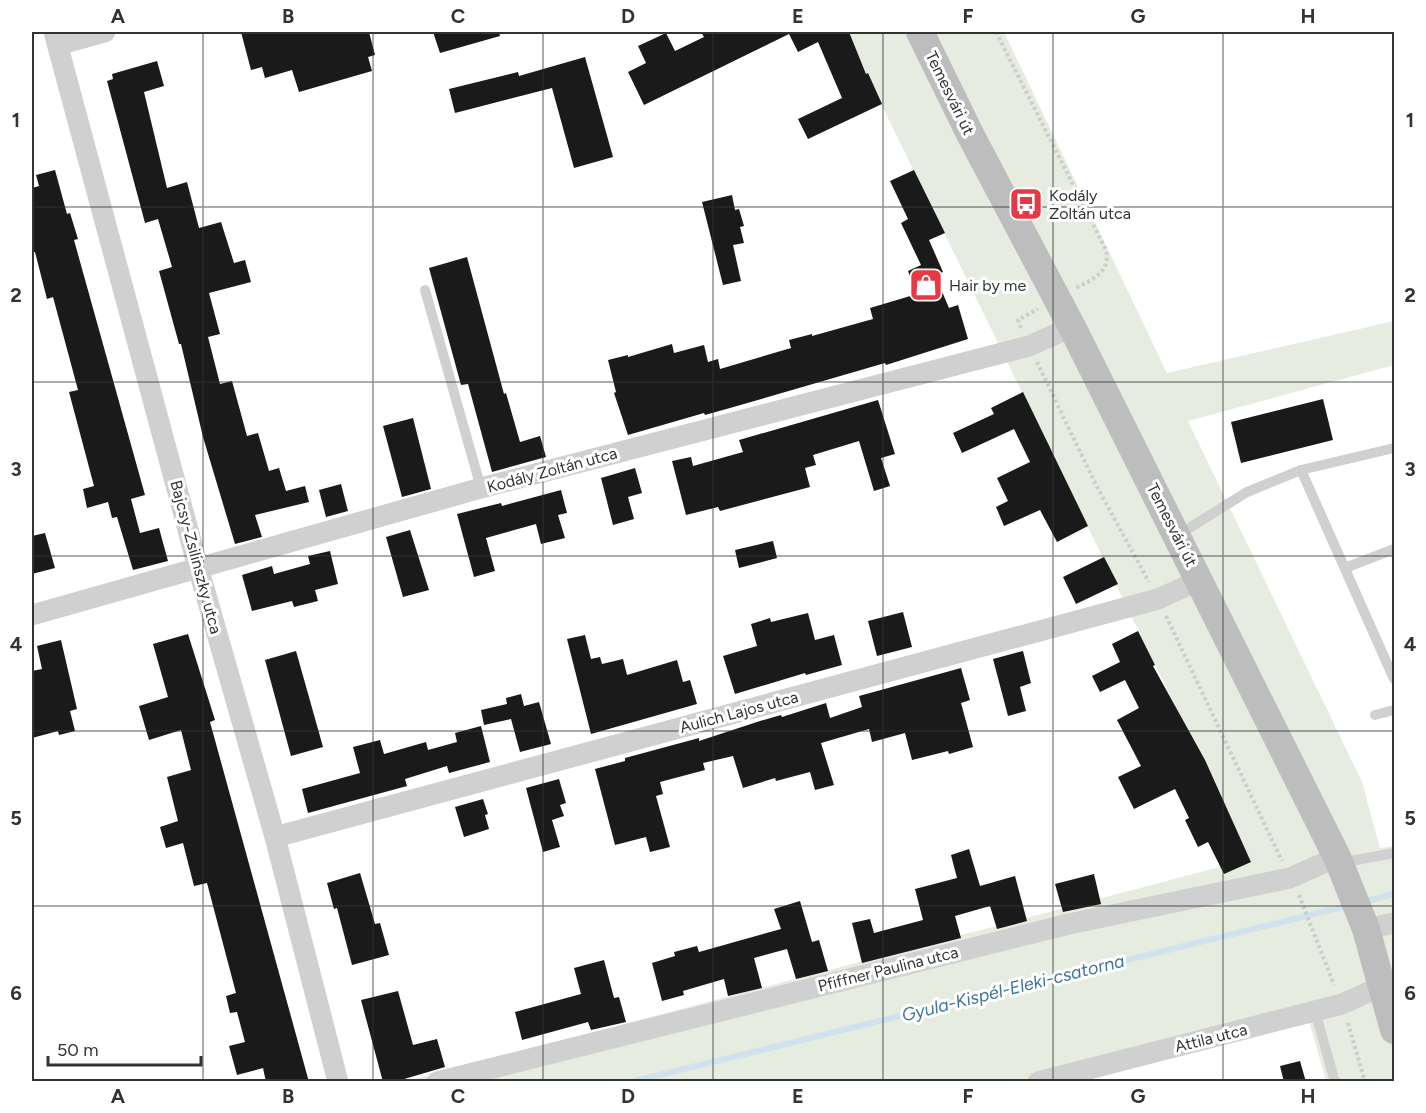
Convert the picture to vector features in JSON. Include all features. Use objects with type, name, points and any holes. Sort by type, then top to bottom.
[{"type":"street","points":[[56,38],[105,32]]},
{"type":"street","name":"Temesvári út","points":[[920,32],[971,136],[1178,535],[1341,867],[1388,994],[1395,1030]]},
{"type":"street","name":"Bajcsy-Zsilinszky utca","points":[[56,38],[198,567],[275,837],[338,1082]]},
{"type":"street","name":"Kodály Zoltán utca","points":[[32,615],[481,488],[1029,346],[1072,327]]},
{"type":"street","name":"Aulich Lajos utca","points":[[275,837],[1158,599],[1200,580]]},
{"type":"street","name":"Pfiffner Paulina utca","points":[[437,1082],[1069,924],[1341,867]]},
{"type":"street","points":[[1364,924],[1395,923]]},
{"type":"street","name":"Attila utca","points":[[1038,1082],[1388,994]]},
{"type":"lane","points":[[425,290],[481,488]]},
{"type":"lane","points":[[1178,535],[1247,492],[1301,470],[1395,448]]},
{"type":"lane","points":[[1301,470],[1395,680]]},
{"type":"lane","points":[[1345,568],[1395,549]]},
{"type":"lane","points":[[1375,715],[1395,710]]},
{"type":"lane","points":[[1341,867],[1395,853]]},
{"type":"lane","points":[[1315,1011],[1335,1082]]},
{"type":"path","points":[[1304,904],[1311,930],[1342,1004],[1365,1082]]},
{"type":"shaded area","points":[[846,32],[1004,32],[1167,373],[1394,321],[1394,365],[1188,421],[1362,782],[1380,848],[1394,846],[1394,1081],[1326,1081],[1309,1021],[1073,1081],[404,1082],[1250,859]]},
{"type":"building","points":[[241,32],[369,32],[375,55],[368,57],[372,71],[299,92],[292,70],[265,78],[262,67],[251,70]]},
{"type":"building","points":[[433,32],[499,32],[500,36],[440,53]]},
{"type":"building","points":[[701,32],[849,32],[866,74],[868,73],[882,104],[808,139],[798,119],[842,98],[818,42],[798,52],[789,34],[644,105],[628,72],[646,63],[638,46],[666,33],[675,51],[704,37]]},
{"type":"building","points":[[585,57],[613,157],[574,168],[552,88],[455,113],[449,89],[518,72],[519,76]]},
{"type":"building","points":[[157,61],[164,86],[144,92],[167,188],[187,182],[199,228],[221,222],[234,263],[245,260],[251,282],[209,293],[220,334],[208,337],[220,384],[232,381],[247,436],[258,433],[269,471],[279,468],[286,491],[305,486],[309,502],[255,515],[262,537],[235,544],[203,437],[181,344],[179,344],[159,271],[172,267],[158,219],[145,223],[107,81],[113,79],[112,74]]},
{"type":"building","points":[[55,170],[67,214],[70,213],[78,239],[74,240],[145,495],[131,499],[140,533],[159,528],[168,561],[133,570],[117,517],[112,518],[108,502],[87,508],[83,489],[94,486],[69,392],[78,390],[53,297],[47,299],[35,252],[32,253],[32,188],[39,186],[36,175]]},
{"type":"building","points":[[914,170],[945,233],[929,240],[943,272],[935,275],[949,308],[958,305],[968,339],[886,365],[885,363],[628,435],[614,393],[616,392],[608,360],[628,355],[628,357],[672,344],[674,353],[704,345],[708,362],[718,359],[720,369],[791,348],[789,340],[873,319],[870,308],[917,294],[908,271],[921,265],[901,223],[908,219],[890,181]]},
{"type":"building","points":[[732,195],[735,210],[739,209],[744,226],[740,227],[744,243],[733,245],[741,281],[723,285],[702,202]]},
{"type":"building","points":[[467,257],[504,394],[506,393],[520,442],[540,436],[546,457],[492,472],[468,384],[461,385],[429,268]]},
{"type":"building","points":[[1023,392],[1088,526],[1057,542],[1040,510],[1004,526],[996,507],[1008,501],[997,478],[1030,462],[1014,429],[962,453],[953,433],[994,414],[991,408]]},
{"type":"building","points":[[1323,399],[1333,440],[1241,463],[1231,422]]},
{"type":"building","points":[[878,400],[895,454],[881,458],[890,486],[874,491],[859,441],[813,455],[816,465],[805,468],[810,487],[720,511],[718,507],[686,515],[672,461],[691,457],[693,466],[743,452],[739,440]]},
{"type":"building","points":[[413,418],[431,489],[402,497],[383,426]]},
{"type":"building","points":[[635,468],[642,493],[628,497],[634,519],[613,525],[601,478]]},
{"type":"building","points":[[341,484],[348,511],[326,517],[319,490]]},
{"type":"building","points":[[561,490],[567,513],[558,515],[565,538],[541,544],[536,524],[486,538],[495,571],[474,577],[457,514],[501,503],[502,506]]},
{"type":"building","points":[[410,530],[429,590],[403,597],[386,537]]},
{"type":"building","points":[[45,533],[55,568],[32,574],[32,536]]},
{"type":"building","points":[[773,541],[777,558],[739,568],[735,550]]},
{"type":"building","points":[[330,551],[338,584],[315,590],[318,601],[294,607],[292,601],[252,611],[242,575],[272,566],[274,574],[310,564],[308,556]]},
{"type":"building","points":[[1104,557],[1118,584],[1076,604],[1063,577]]},
{"type":"building","points":[[903,612],[912,647],[877,656],[868,621]]},
{"type":"building","points":[[808,613],[815,640],[834,635],[842,665],[806,675],[805,673],[735,694],[723,656],[757,646],[751,624],[770,618],[771,622]]},
{"type":"building","points":[[1138,631],[1155,665],[1153,666],[1205,760],[1251,862],[1224,874],[1208,842],[1198,847],[1185,820],[1189,818],[1175,789],[1134,809],[1118,777],[1141,766],[1117,720],[1139,708],[1125,680],[1100,692],[1092,676],[1120,662],[1112,644]]},
{"type":"building","points":[[188,634],[215,720],[210,722],[309,1082],[266,1082],[263,1068],[237,1075],[229,1046],[245,1042],[237,1012],[230,1013],[226,996],[236,993],[207,883],[194,886],[183,843],[166,848],[160,827],[178,821],[167,777],[191,770],[181,730],[149,740],[139,706],[168,697],[153,644]]},
{"type":"building","points":[[585,635],[591,659],[600,657],[602,664],[623,659],[627,675],[677,660],[683,682],[690,680],[697,704],[591,734],[567,639]]},
{"type":"building","points":[[61,640],[77,709],[70,711],[75,731],[59,735],[58,731],[32,738],[32,671],[42,669],[37,646]]},
{"type":"building","points":[[296,651],[323,747],[291,756],[265,660]]},
{"type":"building","points":[[1023,651],[1031,683],[1020,687],[1026,711],[1008,716],[993,659]]},
{"type":"building","points":[[961,668],[970,700],[961,703],[973,747],[949,754],[948,751],[912,760],[905,733],[872,742],[869,729],[821,743],[834,785],[815,790],[810,772],[776,781],[775,778],[743,788],[733,756],[703,763],[705,770],[660,782],[663,794],[656,796],[670,847],[650,852],[646,837],[615,845],[595,769],[625,761],[625,758],[699,738],[699,741],[826,703],[830,718],[862,707],[859,696]]},
{"type":"building","points":[[521,694],[524,706],[539,702],[551,744],[520,752],[511,719],[484,725],[481,710],[507,704],[506,698]]},
{"type":"building","points":[[481,726],[490,762],[449,773],[447,766],[405,779],[407,786],[308,813],[302,789],[360,773],[353,747],[380,740],[384,754],[426,742],[428,750],[457,742],[455,733]]},
{"type":"building","points":[[559,779],[566,803],[560,805],[564,816],[552,820],[560,847],[543,852],[526,788]]},
{"type":"building","points":[[483,799],[488,814],[485,815],[489,829],[464,837],[455,807]]},
{"type":"building","points":[[969,849],[980,886],[1015,876],[1027,921],[997,929],[990,906],[955,916],[961,938],[862,963],[852,923],[870,919],[874,933],[923,920],[915,889],[957,878],[951,855]]},
{"type":"building","points":[[360,873],[375,924],[380,923],[389,955],[352,965],[337,908],[334,909],[327,883]]},
{"type":"building","points":[[1094,874],[1101,904],[1063,912],[1055,884]]},
{"type":"building","points":[[800,901],[812,942],[819,940],[828,971],[796,979],[787,949],[754,958],[762,988],[728,996],[724,979],[683,991],[684,995],[662,1001],[652,963],[675,956],[674,952],[697,946],[699,952],[781,929],[774,909]]},
{"type":"building","points":[[604,960],[614,998],[619,997],[626,1022],[591,1030],[588,1022],[522,1040],[515,1012],[581,994],[574,968]]},
{"type":"building","points":[[398,991],[413,1045],[437,1039],[445,1067],[394,1082],[383,1082],[361,1000]]},
{"type":"building","points":[[1300,1061],[1306,1082],[1284,1082],[1280,1066]]},
{"type":"waterway","name":"Gyula-Kispél-Eleki-csatorna","points":[[1363,902],[1394,894]]},
{"type":"waterway","name":"Gyula-Kispél-Eleki-csatorna","points":[[631,1082],[1347,906]]},
{"type":"place","name":"Kodály Zoltán utca","points":[[1026,204]]},
{"type":"place","name":"Hair by me","points":[[926,285]]}]
